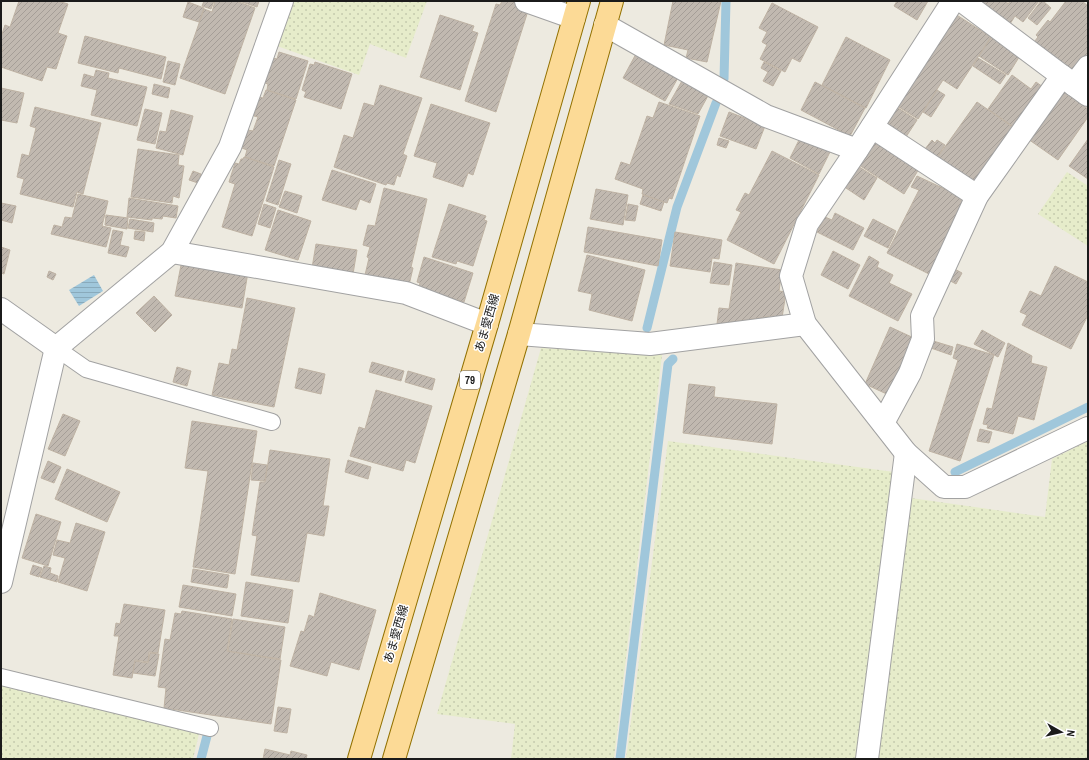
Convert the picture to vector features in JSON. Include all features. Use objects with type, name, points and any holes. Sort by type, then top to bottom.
[{"type":"main road","points":[[394,759],[519,334],[612,1]]},
{"type":"main road","name":"あま愛西線","points":[[359,759],[487,324],[576,9]]},
{"type":"street","points":[[1,582],[56,348],[172,252],[230,147],[282,1]]},
{"type":"street","points":[[526,1],[576,9]]},
{"type":"street","points":[[953,1],[857,150],[807,224],[791,276],[805,324],[906,453],[944,487],[966,488],[1088,428]]},
{"type":"street","points":[[962,1],[1075,85]]},
{"type":"street","points":[[605,25],[766,116],[857,150]]},
{"type":"street","points":[[883,424],[910,373],[923,339],[922,316],[977,196],[1075,85],[1088,67]]},
{"type":"street","points":[[872,126],[977,196]]},
{"type":"street","points":[[172,252],[406,293],[487,324]]},
{"type":"street","points":[[1,309],[56,348]]},
{"type":"street","points":[[519,334],[650,344],[805,324]]},
{"type":"street","points":[[867,759],[906,453]]},
{"type":"lane","points":[[56,348],[86,369],[272,422]]},
{"type":"lane","points":[[1,677],[210,728]]},
{"type":"green space","points":[[293,1],[427,1],[406,58],[370,44],[359,75],[277,46]]},
{"type":"green space","points":[[1067,172],[1088,186],[1088,246],[1038,214]]},
{"type":"green space","points":[[541,348],[662,355],[614,759],[511,759],[515,724],[437,714]]},
{"type":"green space","points":[[668,441],[894,472],[857,759],[626,759]]},
{"type":"green space","points":[[1088,441],[1088,759],[878,759],[911,498],[1045,517],[1052,459]]},
{"type":"green space","points":[[1,685],[199,734],[193,759],[1,759]]},
{"type":"water","points":[[94,275],[103,291],[79,306],[69,290]]},
{"type":"building","points":[[19,1],[58,1],[68,4],[58,33],[67,36],[56,69],[47,67],[42,81],[1,67],[1,54],[3,48],[1,47],[1,37],[5,25],[10,27]]},
{"type":"building","points":[[204,1],[214,1],[211,9],[202,6]]},
{"type":"building","points":[[215,1],[236,1],[255,8],[225,94],[180,78],[204,9],[212,12]]},
{"type":"building","points":[[239,1],[259,1],[257,7]]},
{"type":"building","points":[[502,1],[511,1],[525,5],[523,12],[527,14],[496,112],[465,101],[496,4],[500,5]]},
{"type":"building","points":[[673,1],[721,1],[707,62],[686,58],[688,50],[664,45]]},
{"type":"building","points":[[897,1],[928,1],[917,20],[894,6]]},
{"type":"building","points":[[975,1],[1006,1],[1008,4],[1010,1],[1039,1],[1023,22],[1015,16],[1010,24]]},
{"type":"building","points":[[1041,1],[1051,8],[1037,25],[1028,18]]},
{"type":"building","points":[[1066,1],[1082,1],[1088,6],[1088,56],[1075,72],[1048,52],[1044,57],[1031,46],[1038,37],[1036,35],[1048,20],[1050,22]]},
{"type":"building","points":[[188,2],[204,8],[199,22],[183,17]]},
{"type":"building","points":[[772,3],[818,27],[800,62],[792,58],[785,72],[760,59],[767,45],[762,42],[767,32],[759,28]]},
{"type":"building","points":[[952,12],[991,37],[957,89],[943,80],[918,119],[894,104]]},
{"type":"building","points":[[440,15],[474,26],[472,31],[478,33],[460,90],[420,77]]},
{"type":"building","points":[[85,36],[166,57],[161,79],[119,68],[118,73],[78,63]]},
{"type":"building","points":[[992,36],[1021,54],[1008,75],[979,56]]},
{"type":"building","points":[[846,37],[890,60],[866,108],[822,85]]},
{"type":"building","points":[[279,52],[308,61],[296,99],[267,90],[268,84],[265,83],[273,58],[277,59]]},
{"type":"building","points":[[637,52],[679,76],[665,101],[623,78]]},
{"type":"building","points":[[978,58],[1006,75],[1000,84],[973,66]]},
{"type":"building","points":[[168,61],[180,64],[175,85],[163,82]]},
{"type":"building","points":[[315,62],[352,74],[341,109],[304,97],[306,92],[302,90],[310,64],[314,65]]},
{"type":"building","points":[[764,62],[781,71],[773,86],[763,81],[768,72],[761,68]]},
{"type":"building","points":[[96,70],[109,73],[108,78],[147,87],[137,126],[91,115],[97,90],[81,86],[84,74],[94,77]]},
{"type":"building","points":[[1012,75],[1031,89],[1036,82],[1043,87],[1015,128],[988,109]]},
{"type":"building","points":[[683,79],[709,94],[698,114],[669,104]]},
{"type":"building","points":[[815,82],[865,108],[850,136],[801,110]]},
{"type":"building","points":[[154,84],[170,88],[168,98],[152,94]]},
{"type":"building","points":[[380,85],[422,98],[403,154],[407,156],[400,177],[397,175],[394,185],[387,183],[386,185],[334,167],[344,135],[353,138],[364,103],[374,106]]},
{"type":"building","points":[[1,88],[24,93],[17,123],[1,120]]},
{"type":"building","points":[[266,90],[296,100],[274,166],[245,157],[247,150],[242,148],[248,130],[253,131],[258,117],[254,116],[259,97],[263,98]]},
{"type":"building","points":[[937,90],[945,95],[931,117],[923,112]]},
{"type":"building","points":[[1062,90],[1088,109],[1088,117],[1058,160],[1028,139]]},
{"type":"building","points":[[659,102],[700,116],[672,199],[669,198],[667,203],[642,194],[643,189],[615,179],[621,162],[630,165],[647,116],[653,118]]},
{"type":"building","points":[[977,102],[1014,128],[974,184],[937,158]]},
{"type":"building","points":[[431,104],[490,123],[473,175],[468,173],[463,187],[433,177],[437,163],[414,156]]},
{"type":"building","points":[[895,106],[917,120],[904,140],[883,125]]},
{"type":"building","points":[[35,107],[101,123],[83,194],[77,192],[73,207],[20,194],[24,179],[17,177],[22,154],[29,156],[36,128],[30,126]]},
{"type":"building","points":[[145,109],[162,113],[155,144],[137,140]]},
{"type":"building","points":[[171,110],[193,116],[183,155],[156,148],[160,131],[166,132]]},
{"type":"building","points":[[729,112],[765,126],[756,149],[720,136]]},
{"type":"building","points":[[802,134],[831,150],[819,174],[790,158]]},
{"type":"building","points":[[719,138],[729,141],[726,148],[717,145]]},
{"type":"building","points":[[876,139],[920,167],[904,194],[859,165]]},
{"type":"building","points":[[1088,139],[1088,179],[1069,166]]},
{"type":"building","points":[[932,140],[935,143],[937,140],[945,145],[936,159],[925,149]]},
{"type":"building","points":[[138,149],[179,155],[178,165],[184,166],[179,198],[173,196],[172,203],[131,197]]},
{"type":"building","points":[[772,151],[819,175],[774,264],[727,240],[741,212],[736,210],[745,193],[749,195]]},
{"type":"building","points":[[244,157],[274,167],[252,236],[222,227],[235,184],[229,182],[235,163],[239,164],[241,159]]},
{"type":"building","points":[[279,160],[291,164],[278,205],[266,201]]},
{"type":"building","points":[[856,165],[877,178],[864,200],[843,186]]},
{"type":"building","points":[[332,170],[376,184],[370,203],[360,199],[356,210],[322,200]]},
{"type":"building","points":[[193,171],[201,174],[198,183],[189,180]]},
{"type":"building","points":[[917,176],[966,199],[929,274],[887,253],[919,190],[911,187]]},
{"type":"building","points":[[384,188],[427,199],[411,267],[413,268],[409,285],[365,275],[370,247],[363,245],[368,225],[375,226]]},
{"type":"building","points":[[596,189],[628,195],[623,225],[590,219]]},
{"type":"building","points":[[285,191],[302,196],[297,213],[279,207]]},
{"type":"building","points":[[78,194],[108,201],[102,226],[111,228],[106,247],[51,234],[54,225],[62,227],[65,217],[72,218]]},
{"type":"building","points":[[643,195],[664,202],[661,211],[640,204]]},
{"type":"building","points":[[129,198],[178,206],[176,218],[163,216],[162,219],[152,218],[152,220],[127,217]]},
{"type":"building","points":[[1,203],[16,206],[12,223],[1,220]]},
{"type":"building","points":[[264,204],[276,208],[270,228],[258,224]]},
{"type":"building","points":[[449,204],[486,216],[484,220],[487,221],[473,266],[457,261],[456,264],[432,257]]},
{"type":"building","points":[[628,204],[638,206],[635,221],[625,220]]},
{"type":"building","points":[[278,210],[311,221],[298,260],[265,250]]},
{"type":"building","points":[[835,213],[864,228],[853,250],[817,232],[825,217],[832,220]]},
{"type":"building","points":[[106,215],[128,218],[127,229],[105,225]]},
{"type":"building","points":[[130,219],[154,223],[153,232],[128,228]]},
{"type":"building","points":[[873,219],[896,231],[888,248],[864,236]]},
{"type":"building","points":[[588,227],[662,240],[658,266],[584,252]]},
{"type":"building","points":[[113,230],[123,232],[120,245],[129,247],[126,257],[108,253]]},
{"type":"building","points":[[135,231],[145,232],[144,241],[134,239]]},
{"type":"building","points":[[675,232],[722,240],[719,259],[712,258],[710,272],[670,266]]},
{"type":"building","points":[[316,244],[357,250],[353,274],[312,268]]},
{"type":"building","points":[[1,247],[10,250],[4,274],[1,273]]},
{"type":"building","points":[[833,251],[860,265],[848,289],[821,275]]},
{"type":"building","points":[[587,255],[645,270],[632,321],[589,310],[592,294],[578,291]]},
{"type":"building","points":[[869,256],[879,262],[877,267],[893,275],[889,283],[912,294],[898,321],[849,296]]},
{"type":"building","points":[[424,257],[473,273],[464,302],[419,287],[420,283],[417,282]]},
{"type":"building","points":[[182,260],[248,272],[242,308],[175,296]]},
{"type":"building","points":[[714,262],[732,265],[729,285],[710,283]]},
{"type":"building","points":[[736,263],[782,270],[779,291],[786,292],[782,318],[772,316],[717,324],[719,308],[729,309]]},
{"type":"building","points":[[1055,266],[1088,282],[1088,315],[1071,349],[1022,325],[1027,315],[1020,312],[1030,291],[1041,296]]},
{"type":"building","points":[[951,267],[962,273],[956,284],[945,278]]},
{"type":"building","points":[[49,271],[56,274],[53,280],[47,277]]},
{"type":"building","points":[[154,296],[172,315],[155,332],[136,313]]},
{"type":"building","points":[[247,298],[295,308],[274,407],[212,395],[219,363],[229,365],[232,349],[237,350]]},
{"type":"building","points":[[890,327],[916,339],[891,396],[865,384]]},
{"type":"building","points":[[982,330],[1005,343],[998,357],[974,344]]},
{"type":"building","points":[[930,340],[953,347],[951,355],[928,347]]},
{"type":"building","points":[[1008,343],[1032,356],[1031,363],[1047,367],[1034,420],[1018,416],[1013,434],[987,428],[988,425],[983,424],[987,408],[992,409]]},
{"type":"building","points":[[957,344],[994,355],[960,461],[929,451],[958,360],[953,358]]},
{"type":"building","points":[[372,362],[404,371],[401,381],[369,372]]},
{"type":"building","points":[[177,367],[191,371],[187,386],[173,382]]},
{"type":"building","points":[[299,368],[325,374],[321,394],[295,388]]},
{"type":"building","points":[[408,371],[435,379],[432,390],[405,382]]},
{"type":"building","points":[[689,384],[715,387],[714,397],[777,404],[772,444],[683,433]]},
{"type":"building","points":[[376,390],[432,406],[415,463],[406,460],[403,471],[350,456],[359,427],[365,429]]},
{"type":"building","points":[[63,414],[80,421],[65,456],[48,449]]},
{"type":"building","points":[[192,421],[257,431],[235,574],[193,567],[208,471],[185,468]]},
{"type":"building","points":[[980,429],[992,432],[989,443],[977,441]]},
{"type":"building","points":[[270,450],[330,459],[323,506],[329,506],[324,536],[307,533],[299,582],[251,575],[257,536],[252,535],[260,482],[265,482]]},
{"type":"building","points":[[348,460],[371,467],[368,479],[345,472]]},
{"type":"building","points":[[48,461],[61,467],[54,483],[41,478]]},
{"type":"building","points":[[253,463],[267,465],[265,481],[251,480]]},
{"type":"building","points":[[67,469],[120,492],[107,522],[55,499]]},
{"type":"building","points":[[36,514],[61,522],[48,566],[22,558]]},
{"type":"building","points":[[76,523],[105,532],[87,591],[58,582],[65,558],[53,555],[57,540],[70,543]]},
{"type":"building","points":[[33,565],[42,568],[39,577],[30,574]]},
{"type":"building","points":[[44,566],[51,568],[50,573],[58,576],[57,582],[40,577]]},
{"type":"building","points":[[193,569],[229,575],[227,588],[191,582]]},
{"type":"building","points":[[246,582],[293,590],[288,623],[241,616]]},
{"type":"building","points":[[183,585],[236,594],[232,616],[179,607]]},
{"type":"building","points":[[320,593],[376,610],[359,670],[331,662],[327,676],[290,666],[301,631],[304,632],[309,615],[314,617]]},
{"type":"building","points":[[124,604],[165,610],[158,653],[149,652],[148,662],[135,660],[132,678],[113,675],[119,636],[114,636],[116,623],[120,624]]},
{"type":"building","points":[[182,611],[232,619],[227,651],[281,660],[271,724],[164,708],[166,688],[158,687],[165,639],[170,640],[175,613],[181,614]]},
{"type":"building","points":[[233,619],[285,627],[280,659],[228,651]]},
{"type":"building","points":[[150,653],[159,654],[155,676],[133,673],[135,661],[148,663]]},
{"type":"building","points":[[278,707],[291,709],[287,733],[274,731]]},
{"type":"building","points":[[265,749],[290,755],[291,751],[307,755],[306,759],[263,759]]},
{"type":"waterway","points":[[724,79],[726,1]]},
{"type":"waterway","points":[[647,328],[677,207],[716,103]]},
{"type":"waterway","points":[[620,759],[668,364],[673,359]]},
{"type":"waterway","points":[[955,472],[1088,407]]},
{"type":"waterway","points":[[201,759],[207,736]]}]
